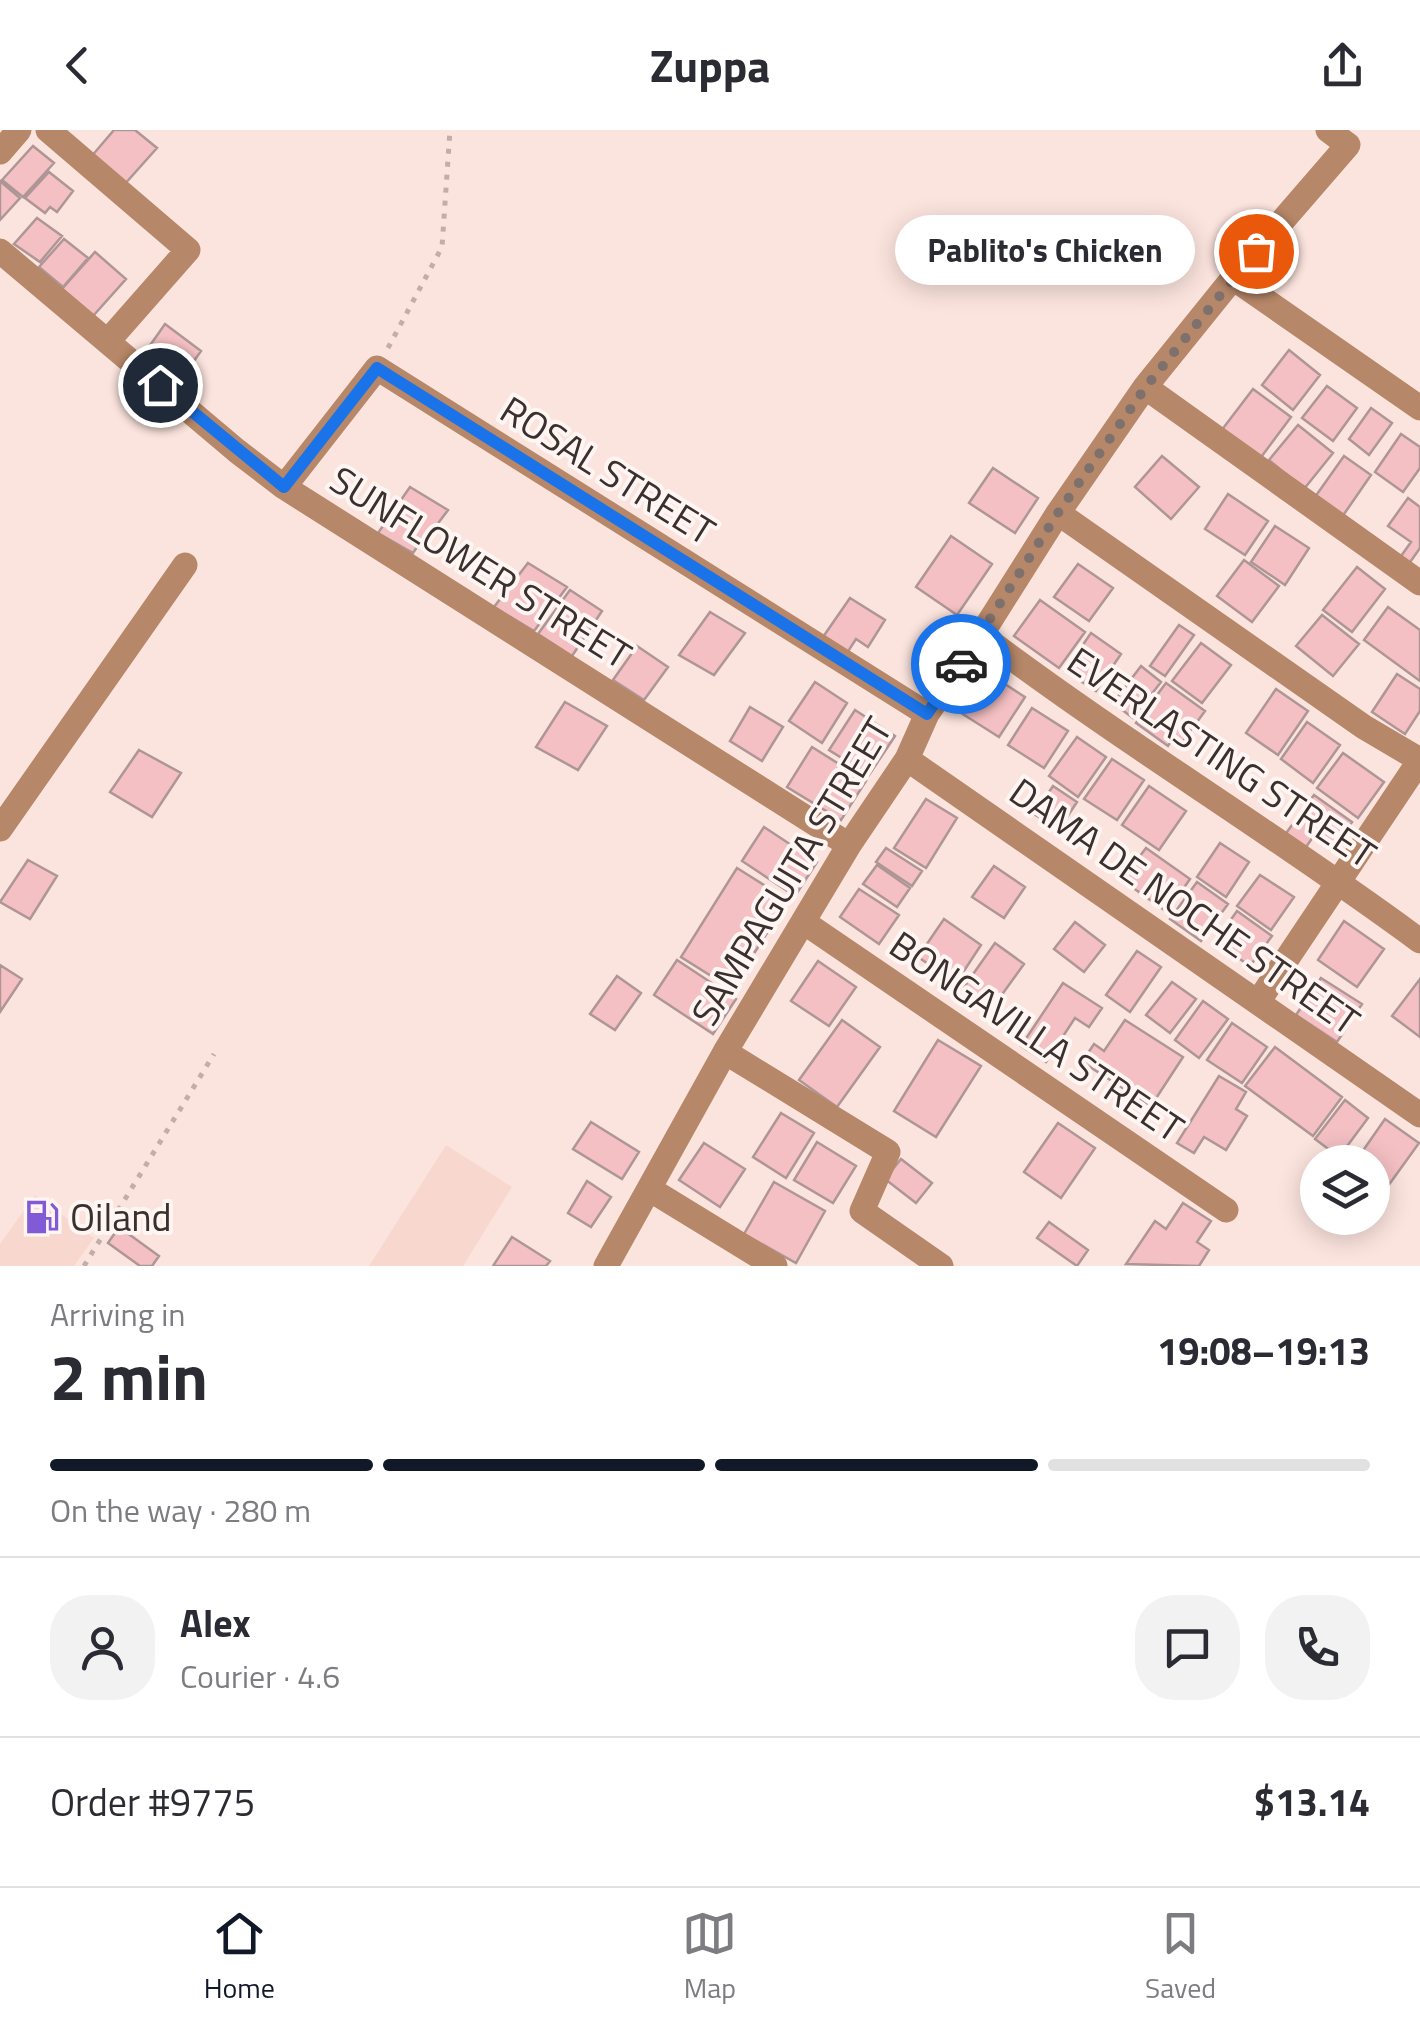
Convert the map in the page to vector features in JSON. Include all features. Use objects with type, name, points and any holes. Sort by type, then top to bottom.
[{"type":"street","points":[[0,152],[19,130]]},
{"type":"street","points":[[48,130],[188,250],[108,341]]},
{"type":"street","name":"SAMPAGUITA STREET","points":[[606,1266],[725,1052],[906,759],[927,714],[1145,388],[1338,137]]},
{"type":"street","name":"SUNFLOWER STREET","points":[[0,251],[284,487],[850,845]]},
{"type":"street","points":[[1233,278],[1420,408]]},
{"type":"street","points":[[284,487],[377,368]]},
{"type":"street","name":"ROSAL STREET","points":[[377,368],[927,714]]},
{"type":"street","points":[[1145,388],[1420,583]]},
{"type":"street","points":[[1058,513],[1364,727],[1420,760],[1258,1002]]},
{"type":"street","points":[[0,829],[185,565]]},
{"type":"street","name":"EVERLASTING STREET","points":[[981,635],[1070,702],[1340,882],[1420,942]]},
{"type":"street","name":"DAMA DE NOCHE STREET","points":[[906,759],[1420,1115]]},
{"type":"street","name":"BONGAVILLA STREET","points":[[805,924],[1226,1210]]},
{"type":"street","points":[[725,1052],[888,1152],[862,1212],[941,1266]]},
{"type":"street","points":[[651,1190],[775,1266]]},
{"type":"path","points":[[377,368],[442,247],[450,130]]},
{"type":"path","points":[[84,1266],[214,1054]]},
{"type":"shaded area","points":[[446,1145],[512,1187],[463,1266],[369,1266]]},
{"type":"shaded area","name":"Oiland","points":[[35,1195],[94,1238],[74,1266],[0,1266],[0,1244]]},
{"type":"building","points":[[114,130],[135,130],[157,148],[123,186],[90,158]]},
{"type":"building","points":[[33,146],[54,163],[23,197],[2,180]]},
{"type":"building","points":[[49,172],[73,191],[57,212],[50,207],[45,213],[25,198]]},
{"type":"building","points":[[0,181],[20,198],[0,220]]},
{"type":"building","points":[[37,218],[62,236],[40,262],[14,244]]},
{"type":"building","points":[[64,239],[88,258],[63,287],[39,267]]},
{"type":"building","points":[[95,252],[126,279],[93,316],[62,289]]},
{"type":"building","points":[[165,324],[201,351],[174,389],[137,364]]},
{"type":"building","points":[[1289,350],[1320,375],[1293,410],[1262,385]]},
{"type":"building","points":[[1327,386],[1357,408],[1333,441],[1302,418]]},
{"type":"building","points":[[1253,389],[1291,417],[1259,460],[1221,431]]},
{"type":"building","points":[[1371,408],[1392,423],[1369,455],[1349,439]]},
{"type":"building","points":[[1298,425],[1333,453],[1304,489],[1269,460]]},
{"type":"building","points":[[1401,434],[1420,447],[1420,468],[1403,492],[1375,472]]},
{"type":"building","points":[[1162,456],[1199,487],[1171,519],[1135,487]]},
{"type":"building","points":[[1344,456],[1371,475],[1342,517],[1315,497]]},
{"type":"building","points":[[993,468],[1038,498],[1015,533],[969,503]]},
{"type":"building","points":[[410,487],[448,510],[413,553],[378,533]]},
{"type":"building","points":[[1228,494],[1268,521],[1245,555],[1205,529]]},
{"type":"building","points":[[1408,498],[1420,507],[1420,548],[1408,565],[1399,559],[1411,542],[1388,526]]},
{"type":"building","points":[[1275,526],[1309,548],[1285,585],[1251,562]]},
{"type":"building","points":[[951,536],[992,564],[957,615],[916,587]]},
{"type":"building","points":[[1244,560],[1279,586],[1252,622],[1217,596]]},
{"type":"building","points":[[528,563],[567,587],[534,631],[494,607]]},
{"type":"building","points":[[1078,564],[1113,588],[1089,621],[1054,597]]},
{"type":"building","points":[[1357,567],[1385,589],[1352,632],[1323,610]]},
{"type":"building","points":[[570,590],[602,611],[572,656],[538,634]]},
{"type":"building","points":[[850,598],[885,620],[868,647],[856,639],[847,653],[823,637]]},
{"type":"building","points":[[1040,600],[1085,632],[1059,668],[1014,636]]},
{"type":"building","points":[[1388,607],[1420,630],[1420,681],[1364,640]]},
{"type":"building","points":[[710,612],[745,633],[714,675],[679,655]]},
{"type":"building","points":[[1322,615],[1359,644],[1333,676],[1296,646]]},
{"type":"building","points":[[1179,625],[1194,635],[1165,676],[1150,666]]},
{"type":"building","points":[[1091,633],[1121,654],[1096,691],[1065,671]]},
{"type":"building","points":[[1201,643],[1231,665],[1202,703],[1172,681]]},
{"type":"building","points":[[637,646],[668,667],[644,700],[613,680]]},
{"type":"building","points":[[1141,666],[1161,682],[1133,718],[1113,703]]},
{"type":"building","points":[[988,673],[1025,697],[999,737],[961,713]]},
{"type":"building","points":[[1397,674],[1420,689],[1420,711],[1405,734],[1372,712]]},
{"type":"building","points":[[815,682],[847,703],[822,743],[789,721]]},
{"type":"building","points":[[1166,683],[1205,711],[1181,744],[1173,738],[1168,746],[1136,723]]},
{"type":"building","points":[[1276,689],[1308,711],[1278,755],[1246,733]]},
{"type":"building","points":[[565,702],[607,726],[578,770],[536,747]]},
{"type":"building","points":[[750,707],[783,727],[762,761],[730,741]]},
{"type":"building","points":[[1032,708],[1068,731],[1044,768],[1008,745]]},
{"type":"building","points":[[855,710],[895,736],[869,775],[829,750]]},
{"type":"building","points":[[1307,722],[1340,745],[1313,783],[1281,759]]},
{"type":"building","points":[[1077,737],[1106,757],[1078,797],[1049,776]]},
{"type":"building","points":[[812,747],[866,781],[841,820],[787,787]]},
{"type":"building","points":[[139,750],[181,773],[152,817],[110,792]]},
{"type":"building","points":[[1343,753],[1384,782],[1358,818],[1317,788]]},
{"type":"building","points":[[1112,759],[1144,780],[1117,820],[1084,799]]},
{"type":"building","points":[[1053,786],[1077,802],[1059,829],[1034,814]]},
{"type":"building","points":[[1149,786],[1186,811],[1159,850],[1122,825]]},
{"type":"building","points":[[1314,795],[1352,822],[1334,848],[1315,834],[1304,850],[1284,836]]},
{"type":"building","points":[[926,799],[957,818],[926,868],[894,848]]},
{"type":"building","points":[[764,827],[817,862],[795,896],[742,861]]},
{"type":"building","points":[[1220,843],[1249,862],[1226,897],[1197,877]]},
{"type":"building","points":[[886,848],[922,871],[912,886],[876,862]]},
{"type":"building","points":[[1146,848],[1190,879],[1167,912],[1122,880]]},
{"type":"building","points":[[28,860],[57,876],[30,919],[0,902]]},
{"type":"building","points":[[877,865],[910,888],[897,907],[863,884]]},
{"type":"building","points":[[994,866],[1025,887],[1004,918],[972,897]]},
{"type":"building","points":[[737,868],[788,900],[755,952],[747,947],[724,984],[681,957]]},
{"type":"building","points":[[1260,875],[1294,897],[1271,930],[1237,906]]},
{"type":"building","points":[[1197,882],[1228,904],[1201,941],[1170,919]]},
{"type":"building","points":[[859,889],[899,915],[879,944],[840,917]]},
{"type":"building","points":[[1237,911],[1272,936],[1250,966],[1215,942]]},
{"type":"building","points":[[944,919],[981,945],[956,983],[918,957]]},
{"type":"building","points":[[1344,921],[1384,949],[1357,987],[1318,960]]},
{"type":"building","points":[[1075,922],[1105,945],[1084,972],[1054,949]]},
{"type":"building","points":[[995,943],[1024,964],[993,1007],[964,987]]},
{"type":"building","points":[[1137,951],[1161,967],[1130,1012],[1106,995]]},
{"type":"building","points":[[677,960],[736,999],[713,1034],[654,995]]},
{"type":"building","points":[[818,961],[856,987],[829,1026],[791,1001]]},
{"type":"building","points":[[0,965],[22,979],[0,1012]]},
{"type":"building","points":[[617,976],[641,993],[615,1030],[590,1014]]},
{"type":"building","points":[[1321,978],[1362,1004],[1337,1042],[1296,1015]]},
{"type":"building","points":[[1420,979],[1420,1037],[1392,1016]]},
{"type":"building","points":[[1172,982],[1196,999],[1170,1033],[1146,1015]]},
{"type":"building","points":[[1063,983],[1102,1008],[1089,1027],[1075,1018],[1046,1062],[1021,1046]]},
{"type":"building","points":[[1203,1001],[1228,1019],[1199,1058],[1175,1040]]},
{"type":"building","points":[[842,1020],[880,1047],[837,1107],[799,1080]]},
{"type":"building","points":[[1125,1020],[1183,1057],[1151,1106],[1082,1062],[1094,1044],[1104,1051]]},
{"type":"building","points":[[1232,1023],[1267,1047],[1242,1083],[1207,1060]]},
{"type":"building","points":[[938,1040],[981,1066],[936,1137],[894,1111]]},
{"type":"building","points":[[1275,1047],[1342,1097],[1313,1136],[1245,1086]]},
{"type":"building","points":[[1219,1076],[1246,1092],[1236,1109],[1247,1116],[1226,1150],[1204,1137],[1194,1153],[1177,1143]]},
{"type":"building","points":[[1345,1100],[1368,1118],[1348,1145],[1323,1145],[1315,1139]]},
{"type":"building","points":[[781,1113],[814,1133],[786,1178],[753,1157]]},
{"type":"building","points":[[1385,1119],[1419,1143],[1390,1183],[1390,1145],[1367,1145]]},
{"type":"building","points":[[591,1122],[639,1152],[622,1179],[573,1149]]},
{"type":"building","points":[[1058,1123],[1095,1148],[1061,1198],[1024,1172]]},
{"type":"building","points":[[817,1142],[856,1166],[833,1203],[794,1180]]},
{"type":"building","points":[[704,1143],[745,1169],[720,1207],[679,1180]]},
{"type":"building","points":[[901,1159],[932,1183],[916,1203],[885,1179]]},
{"type":"building","points":[[587,1181],[611,1197],[591,1227],[568,1213]]},
{"type":"building","points":[[774,1182],[825,1211],[796,1263],[744,1234]]},
{"type":"building","points":[[1183,1203],[1211,1221],[1197,1242],[1209,1250],[1199,1266],[1126,1264],[1155,1221],[1166,1229]]},
{"type":"building","points":[[1049,1222],[1088,1250],[1077,1266],[1037,1238]]},
{"type":"building","points":[[119,1227],[159,1256],[152,1266],[140,1266],[108,1243]]},
{"type":"building","points":[[512,1237],[550,1261],[546,1266],[493,1266]]},
{"type":"way so far","points":[[961,664],[1058,513],[1145,388],[1256,251]]},
{"type":"place","name":"Pablito's Chicken","points":[[1256,251]]},
{"type":"place","name":"Oiland","points":[[42,1217]]},
{"type":"route","points":[[160,385],[284,487],[377,368],[927,714],[961,664]]}]
